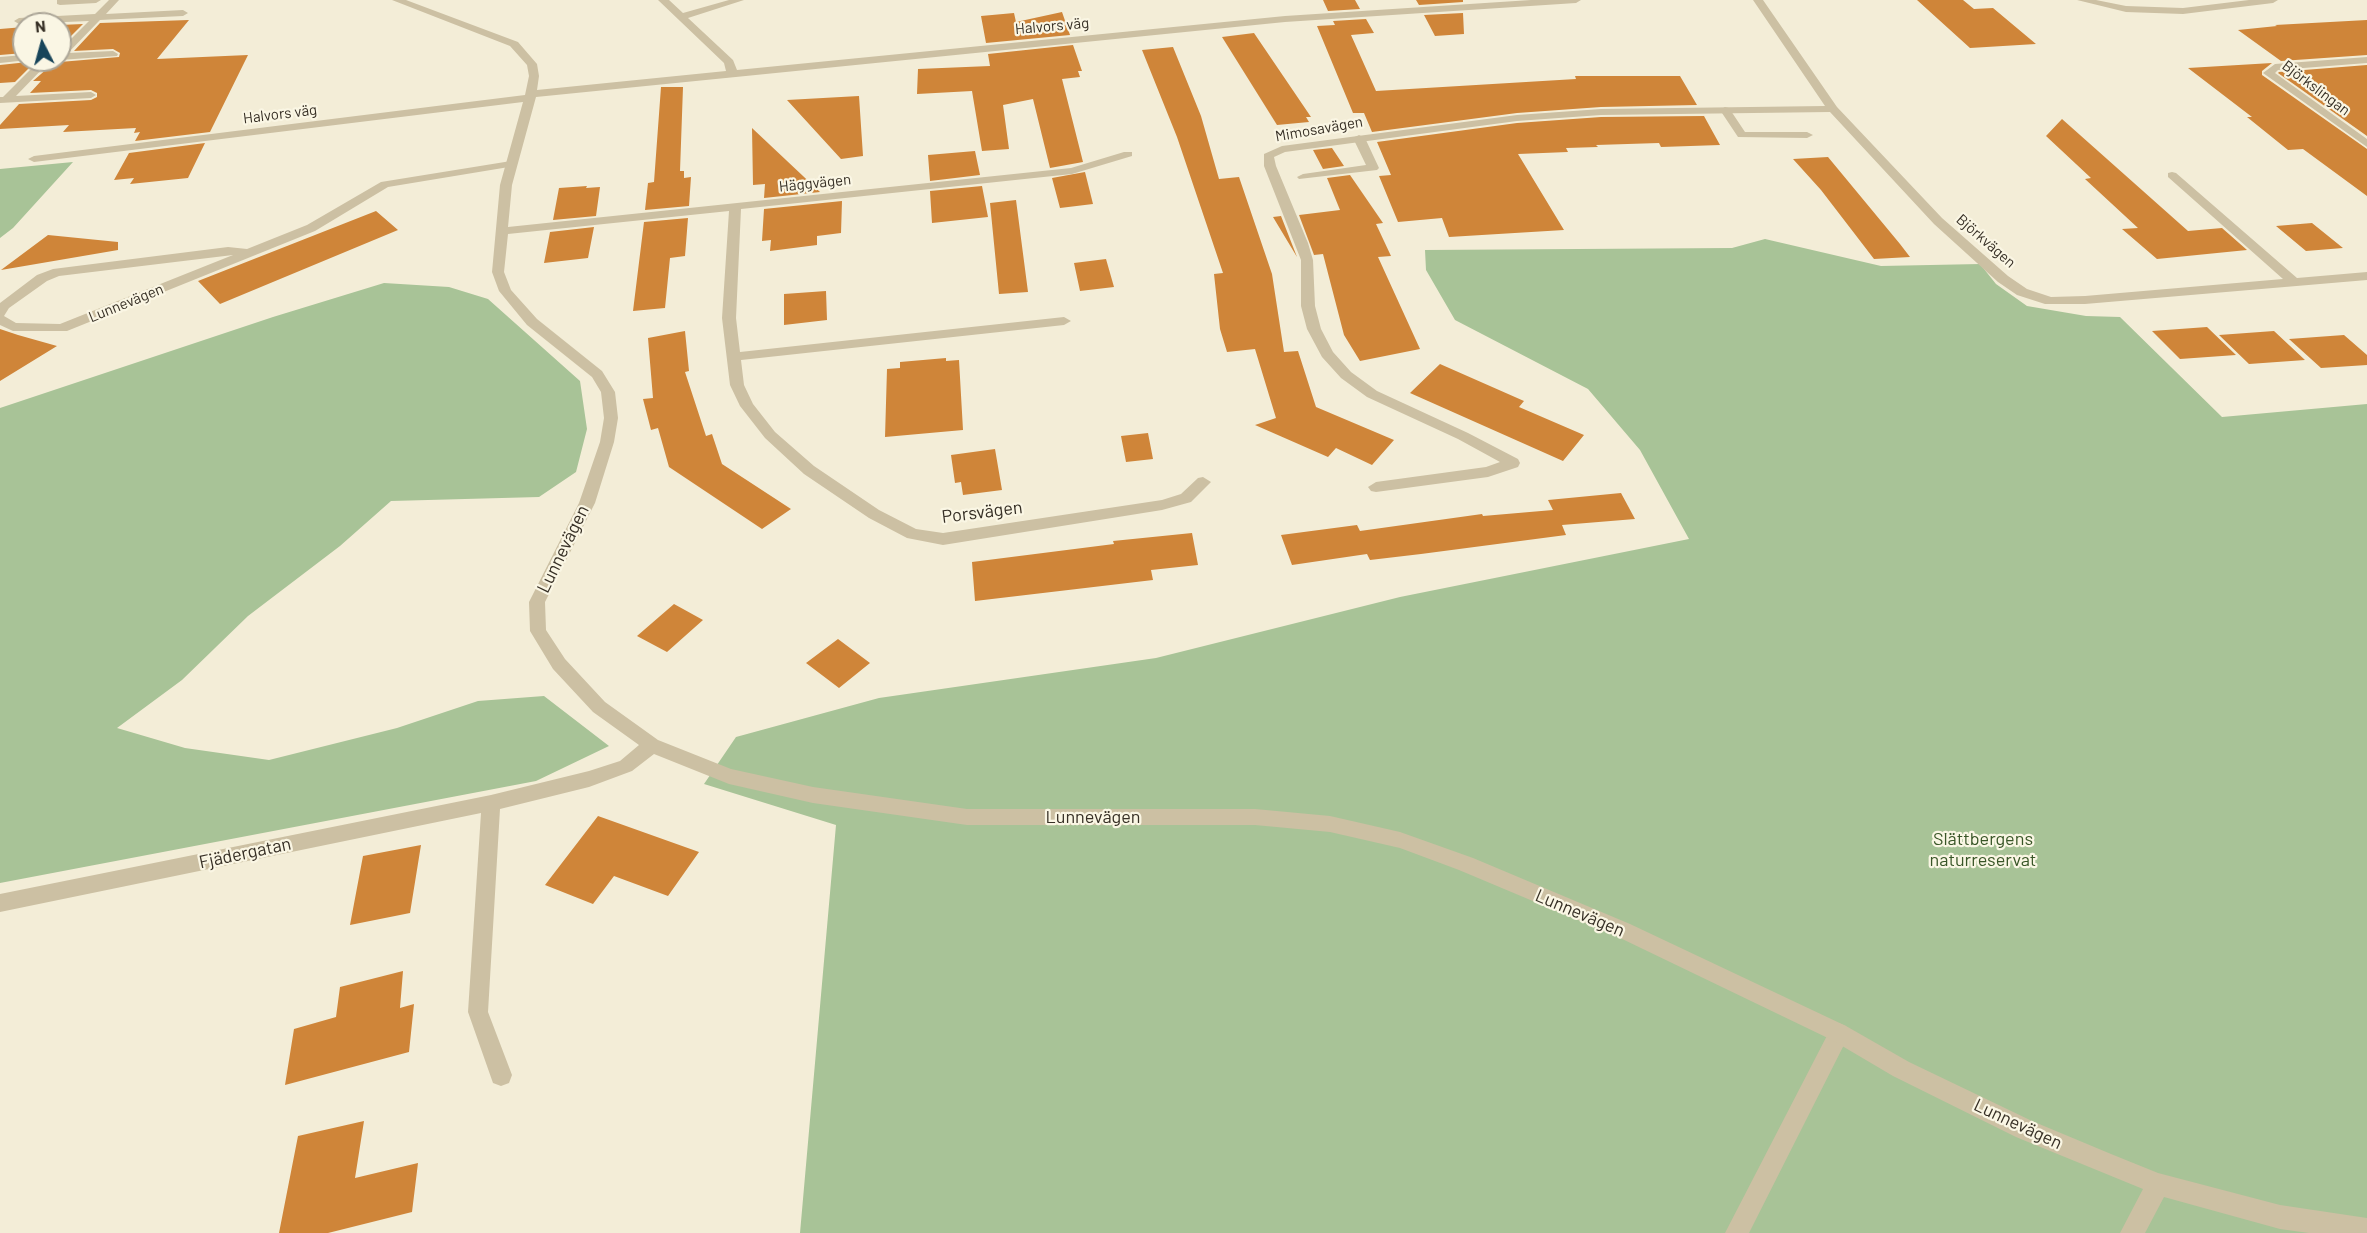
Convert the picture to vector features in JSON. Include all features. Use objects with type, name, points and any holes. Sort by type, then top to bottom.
[{"type":"street","points":[[60,2],[96,0]]},
{"type":"street","points":[[72,44],[114,0]]},
{"type":"street","name":"Lunnevägen","points":[[397,0],[514,44],[532,64],[534,76],[531,96],[506,185],[498,272],[505,291],[532,322],[597,374],[608,392],[611,418],[607,442],[587,502],[537,602],[538,631],[559,664],[599,707],[651,745],[729,776],[813,795],[967,817],[1255,817],[1330,824],[1400,840],[1466,864],[1623,930],[1839,1033],[1901,1069],[2024,1129],[2158,1184],[2280,1217],[2367,1230]]},
{"type":"street","points":[[663,0],[729,62],[732,73]]},
{"type":"street","points":[[681,17],[739,0]]},
{"type":"street","name":"Halvors väg","points":[[34,159],[732,73],[1428,4],[1575,0]]},
{"type":"street","name":"Björkvägen","points":[[1758,0],[1833,109],[1938,221],[2003,279],[2022,292],[2050,301],[2085,300],[2367,276]]},
{"type":"street","points":[[2082,0],[2126,9],[2183,11],[2273,0]]},
{"type":"street","points":[[72,18],[183,13]]},
{"type":"street","points":[[72,56],[113,54]]},
{"type":"street","name":"Björkslingan","points":[[2367,60],[2275,67],[2268,73],[2367,144]]},
{"type":"street","points":[[3,100],[33,72]]},
{"type":"street","points":[[3,100],[91,95]]},
{"type":"street","name":"Mimosavägen","points":[[1376,487],[1488,472],[1513,463],[1463,436],[1372,394],[1346,375],[1327,354],[1314,328],[1306,290],[1307,260],[1268,156],[1282,149],[1517,118],[1601,112],[1833,109]]},
{"type":"street","points":[[1725,110],[1742,135],[1807,135]]},
{"type":"street","points":[[1303,177],[1373,168],[1359,138]]},
{"type":"street","name":"Häggvägen","points":[[502,231],[1072,171],[1128,154]]},
{"type":"street","name":"Lunnevägen","points":[[0,319],[13,327],[62,328],[319,224],[385,184],[511,164]]},
{"type":"street","points":[[2172,175],[2294,282]]},
{"type":"street","name":"Porsvägen","points":[[735,207],[729,318],[737,385],[747,406],[770,435],[809,470],[874,513],[913,534],[943,539],[1162,505],[1186,498],[1203,482]]},
{"type":"street","name":"Lunnevägen","points":[[0,313],[15,297],[42,278],[57,272],[228,251],[240,250],[249,254]]},
{"type":"street","points":[[732,357],[1064,321]]},
{"type":"street","name":"Fjädergatan","points":[[0,903],[491,803],[589,779],[627,766],[651,745]]},
{"type":"street","points":[[491,803],[478,1012],[501,1075]]},
{"type":"street","points":[[1737,1233],[1839,1033]]},
{"type":"street","points":[[2132,1233],[2158,1184]]},
{"type":"green space","points":[[73,162],[13,228],[0,238],[0,169]]},
{"type":"green space","name":"Slättbergens naturreservat","points":[[1765,239],[1881,266],[1980,264],[1996,284],[2027,306],[2086,316],[2120,317],[2222,417],[2367,404],[2367,1233],[800,1233],[836,825],[704,784],[736,737],[879,698],[1156,658],[1400,597],[1689,539],[1640,450],[1588,389],[1455,320],[1426,270],[1425,250],[1732,248]]},
{"type":"green space","points":[[384,283],[449,287],[488,299],[580,381],[587,429],[576,472],[539,497],[391,501],[340,546],[248,616],[182,680],[117,728],[185,748],[269,760],[397,728],[478,701],[544,696],[609,746],[536,781],[0,883],[0,408],[273,317]]},
{"type":"building","points":[[1323,0],[1355,0],[1360,9],[1328,11]]},
{"type":"building","points":[[1416,0],[1463,0],[1463,2],[1419,5]]},
{"type":"building","points":[[1917,0],[1963,0],[1974,9],[1993,8],[2036,44],[1970,48]]},
{"type":"building","points":[[1062,12],[1070,35],[986,43],[981,16],[1014,13],[1016,22]]},
{"type":"building","points":[[1463,13],[1464,34],[1435,36],[1424,15]]},
{"type":"building","points":[[1366,19],[1374,33],[1351,35],[1376,91],[1576,79],[1575,76],[1680,76],[1697,105],[1601,107],[1517,113],[1372,132],[1364,113],[1353,113],[1317,26],[1335,25],[1333,21]]},
{"type":"building","points":[[189,20],[157,59],[248,55],[210,132],[135,141],[140,132],[134,133],[136,128],[63,132],[69,125],[0,129],[0,125],[19,104],[91,100],[97,97],[97,93],[91,90],[30,93],[41,81],[33,81],[43,72],[72,72],[72,61],[119,57],[120,53],[113,49],[74,51],[100,23]]},
{"type":"building","points":[[2367,20],[2367,55],[2281,61],[2238,30],[2277,26],[2275,25]]},
{"type":"building","points":[[72,24],[83,24],[72,35]]},
{"type":"building","points":[[12,28],[12,54],[0,55],[0,29]]},
{"type":"building","points":[[1254,33],[1311,117],[1306,117],[1309,122],[1277,125],[1222,37]]},
{"type":"building","points":[[1073,45],[1082,71],[1078,71],[1080,77],[1062,79],[1083,162],[1050,168],[1033,99],[1003,105],[1009,149],[982,151],[972,91],[917,94],[918,69],[990,66],[988,54]]},
{"type":"building","points":[[1173,47],[1201,116],[1219,179],[1239,177],[1272,274],[1284,352],[1298,351],[1316,407],[1394,440],[1372,465],[1336,448],[1328,457],[1255,425],[1276,418],[1255,349],[1227,352],[1220,329],[1214,274],[1223,273],[1177,137],[1142,50]]},
{"type":"building","points":[[2272,63],[2262,71],[2262,75],[2367,149],[2367,196],[2303,149],[2288,150],[2247,117],[2252,117],[2188,68]]},
{"type":"building","points":[[12,64],[12,72],[25,72],[15,82],[0,83],[0,65]]},
{"type":"building","points":[[2367,65],[2367,136],[2278,73],[2279,72]]},
{"type":"building","points":[[661,87],[683,87],[680,171],[684,171],[684,178],[691,177],[689,206],[645,210],[648,183],[654,182]]},
{"type":"building","points":[[859,96],[863,156],[841,159],[787,100]]},
{"type":"building","points":[[1704,116],[1720,145],[1661,147],[1659,143],[1596,145],[1598,147],[1566,148],[1568,152],[1518,154],[1564,230],[1449,237],[1442,218],[1398,222],[1379,176],[1391,175],[1377,142],[1517,123],[1601,117]]},
{"type":"building","points":[[2062,119],[2188,231],[2222,228],[2247,250],[2157,259],[2122,229],[2138,228],[2085,179],[2091,178],[2046,136]]},
{"type":"building","points":[[752,128],[820,192],[764,198],[765,184],[753,185]]},
{"type":"building","points":[[205,143],[188,178],[130,184],[134,178],[114,180],[129,153]]},
{"type":"building","points":[[1332,148],[1344,166],[1323,169],[1313,150]]},
{"type":"building","points":[[975,151],[980,175],[930,181],[928,155]]},
{"type":"building","points":[[1828,157],[1910,257],[1874,259],[1821,190],[1793,159]]},
{"type":"building","points":[[1085,172],[1093,204],[1060,208],[1052,178]]},
{"type":"building","points":[[1350,175],[1383,223],[1376,224],[1391,256],[1378,257],[1420,349],[1360,361],[1344,335],[1323,254],[1314,255],[1299,215],[1340,210],[1327,178]]},
{"type":"building","points":[[587,186],[586,188],[600,187],[596,216],[553,220],[559,188]]},
{"type":"building","points":[[982,186],[988,217],[932,223],[930,191]]},
{"type":"building","points":[[1016,200],[1028,292],[999,294],[990,203]]},
{"type":"building","points":[[842,201],[841,233],[817,236],[817,245],[770,251],[771,240],[762,241],[764,209]]},
{"type":"building","points":[[376,211],[398,230],[220,304],[198,281]]},
{"type":"building","points":[[1281,216],[1297,257],[1273,217]]},
{"type":"building","points":[[688,218],[685,256],[670,258],[665,308],[633,311],[644,222]]},
{"type":"building","points":[[2312,223],[2343,248],[2306,251],[2276,226]]},
{"type":"building","points":[[594,227],[588,258],[544,263],[550,232]]},
{"type":"building","points":[[48,235],[118,242],[118,250],[1,270]]},
{"type":"building","points":[[1106,259],[1114,287],[1080,291],[1074,263]]},
{"type":"building","points":[[826,291],[827,320],[784,325],[784,294]]},
{"type":"building","points":[[2207,327],[2236,355],[2180,359],[2152,331]]},
{"type":"building","points":[[0,329],[18,335],[57,346],[0,381]]},
{"type":"building","points":[[685,331],[689,371],[685,372],[706,436],[712,434],[722,464],[791,509],[762,529],[669,467],[658,428],[651,430],[643,399],[653,398],[648,338]]},
{"type":"building","points":[[2274,331],[2305,360],[2249,364],[2219,335]]},
{"type":"building","points":[[2344,335],[2367,355],[2367,365],[2321,368],[2289,339]]},
{"type":"building","points":[[946,358],[946,361],[959,360],[963,430],[885,437],[887,369],[900,368],[900,362]]},
{"type":"building","points":[[1440,364],[1524,401],[1519,407],[1584,435],[1563,461],[1410,393]]},
{"type":"building","points":[[1148,433],[1153,459],[1126,462],[1121,436]]},
{"type":"building","points":[[995,449],[1002,490],[963,495],[961,482],[955,483],[951,455]]},
{"type":"building","points":[[1621,493],[1635,519],[1562,525],[1566,535],[1421,554],[1370,560],[1367,554],[1292,565],[1281,535],[1357,525],[1360,531],[1482,514],[1483,516],[1553,510],[1548,500]]},
{"type":"building","points":[[1192,533],[1198,565],[1151,570],[1153,580],[975,601],[972,562],[1114,544],[1113,541]]},
{"type":"building","points":[[674,604],[703,620],[667,652],[637,636]]},
{"type":"building","points":[[838,639],[870,663],[839,688],[806,663]]},
{"type":"building","points":[[598,816],[699,852],[668,896],[614,876],[593,904],[545,885]]},
{"type":"building","points":[[421,845],[410,913],[350,925],[363,856]]},
{"type":"building","points":[[403,971],[400,1008],[414,1004],[409,1052],[285,1085],[294,1029],[336,1017],[340,987]]},
{"type":"building","points":[[364,1121],[355,1178],[418,1163],[412,1212],[328,1233],[279,1233],[298,1136]]}]
